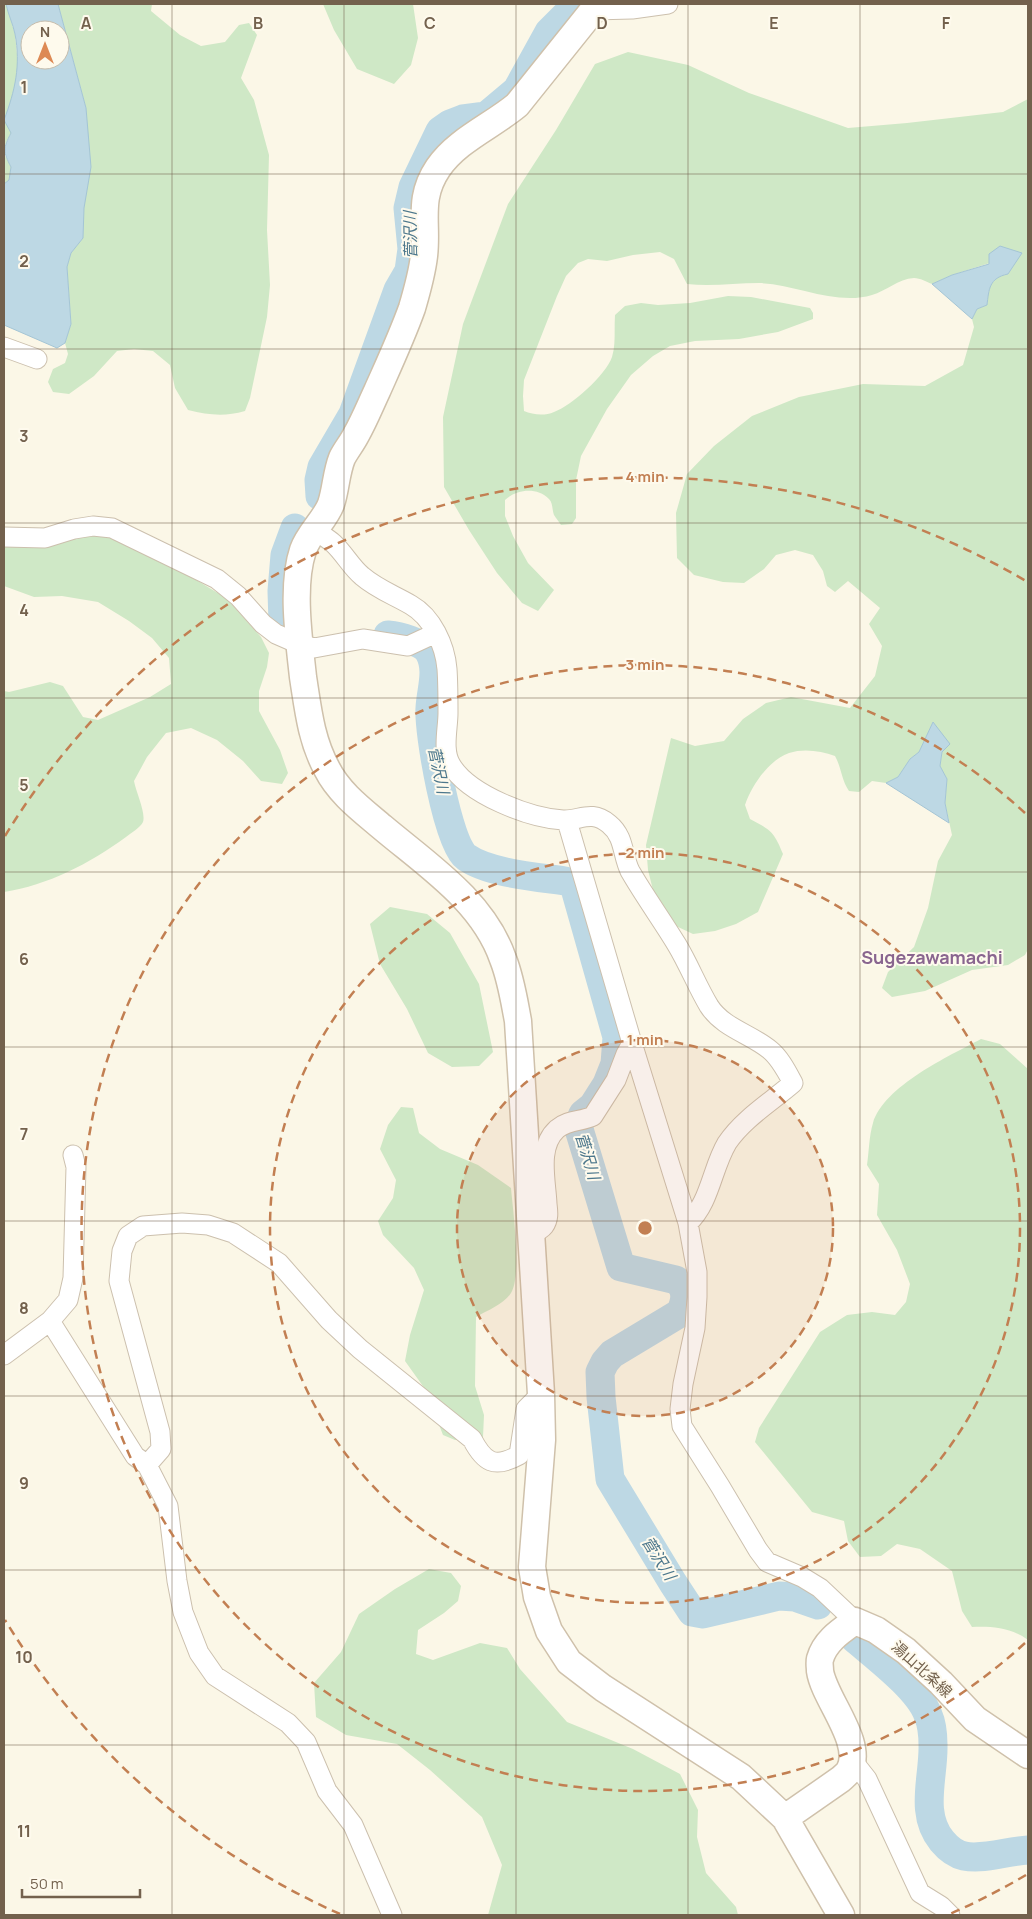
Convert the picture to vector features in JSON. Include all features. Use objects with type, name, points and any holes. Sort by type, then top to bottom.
[{"type":"street","points":[[668,4],[632,9],[596,7],[517,105],[453,151],[439,167],[430,184],[425,205],[424,254],[412,308],[361,426],[343,456],[337,472],[330,506],[303,549],[297,604],[299,644],[310,725],[328,771],[352,800],[461,895],[479,914],[503,957],[512,989],[518,1021],[541,1394],[542,1440],[532,1567],[537,1597],[549,1631],[569,1662],[603,1688],[741,1777],[785,1818],[838,1912]]},
{"type":"street","points":[[4,348],[36,359]]},
{"type":"street","points":[[4,537],[45,538],[74,529],[93,526],[112,528],[217,579],[238,596],[263,624],[276,634],[299,644],[314,648],[363,639],[423,639],[445,652],[447,669],[447,750],[451,764],[465,780],[488,797],[505,805],[548,819],[567,820],[584,816],[596,818],[609,824],[620,837],[629,868],[642,894],[677,945],[710,1008],[729,1026],[752,1037],[772,1051],[793,1083],[732,1136],[719,1160],[698,1213],[688,1223]]},
{"type":"street","points":[[314,529],[333,543],[362,576],[384,592],[413,606],[428,621],[423,639]]},
{"type":"street","points":[[567,820],[632,1043],[688,1223],[696,1272],[696,1328],[683,1384],[680,1409],[682,1426],[767,1562],[802,1577],[820,1588],[855,1621],[832,1638],[826,1645],[819,1660],[821,1679],[850,1741],[852,1760],[849,1771],[841,1779],[785,1818]]},
{"type":"street","points":[[531,1234],[543,1228],[548,1219],[544,1155],[548,1140],[558,1129],[593,1116],[616,1080],[632,1043]]},
{"type":"street","points":[[4,1355],[50,1321],[68,1300],[72,1278],[76,1167],[73,1155]]},
{"type":"street","points":[[147,1464],[161,1449],[160,1432],[119,1281],[122,1251],[128,1236],[143,1226],[182,1223],[208,1225],[233,1234],[256,1247],[279,1263],[329,1320],[360,1349],[472,1438],[480,1455],[495,1463],[507,1462],[519,1455],[526,1409],[541,1394]]},
{"type":"street","points":[[50,1321],[136,1456],[147,1464],[168,1506],[177,1581],[183,1612],[200,1653],[215,1676],[288,1723],[306,1742],[327,1790],[353,1825],[392,1915]]},
{"type":"street","name":"湯山北条線","points":[[855,1621],[876,1630],[906,1651],[941,1683],[975,1719],[1028,1755]]},
{"type":"street","points":[[852,1760],[867,1779],[920,1892],[942,1906],[950,1915]]},
{"type":"green space","points":[[4,4],[6,4],[15,34],[18,64],[16,84],[11,102],[11,133],[6,142],[4,154]]},
{"type":"green space","points":[[58,4],[152,4],[151,11],[180,35],[201,46],[225,42],[239,25],[249,23],[257,35],[241,78],[254,100],[269,155],[267,230],[270,285],[267,317],[250,398],[245,411],[216,415],[188,410],[175,388],[170,365],[153,351],[134,349],[117,351],[94,376],[69,394],[53,392],[48,382],[53,369],[65,363],[68,354],[65,343],[71,324],[67,267],[71,253],[83,238],[86,108],[70,49],[70,20],[62,20]]},
{"type":"green space","points":[[323,4],[413,4],[418,38],[411,65],[394,84],[357,69],[334,30]]},
{"type":"green space","points":[[628,52],[688,65],[749,93],[848,128],[1003,112],[1028,99],[1028,949],[1025,955],[1008,965],[972,970],[925,991],[892,997],[882,988],[888,972],[914,947],[928,908],[938,861],[952,835],[945,803],[947,779],[940,766],[942,752],[933,722],[919,752],[910,759],[898,777],[886,783],[872,781],[859,792],[849,791],[835,756],[824,753],[806,750],[789,753],[774,762],[762,774],[745,805],[750,819],[771,832],[783,854],[758,912],[736,924],[715,931],[693,934],[676,926],[655,898],[648,870],[646,845],[671,738],[695,746],[724,741],[743,719],[766,703],[791,697],[850,708],[875,676],[882,646],[869,624],[880,608],[848,581],[835,592],[827,586],[823,571],[813,555],[795,550],[776,555],[764,569],[744,583],[723,582],[694,575],[677,558],[676,513],[687,474],[714,446],[752,416],[799,397],[863,384],[925,386],[963,365],[974,327],[972,319],[977,309],[987,305],[991,285],[997,278],[1008,274],[1021,253],[952,275],[932,284],[919,279],[908,279],[872,295],[858,298],[830,296],[773,284],[687,284],[674,259],[660,252],[633,255],[607,261],[588,259],[578,263],[566,276],[524,380],[524,411],[535,414],[554,412],[578,397],[595,381],[612,357],[615,315],[625,306],[641,303],[658,305],[690,303],[728,296],[751,297],[810,308],[813,313],[813,319],[778,332],[739,339],[695,341],[670,346],[653,356],[631,375],[607,409],[581,456],[576,480],[576,518],[572,524],[561,525],[554,515],[550,501],[539,493],[533,491],[521,492],[505,500],[505,516],[513,536],[528,563],[554,590],[538,611],[522,603],[497,573],[444,487],[443,417],[463,324],[508,204],[556,130],[595,64]]},
{"type":"green space","points":[[4,154],[11,167],[9,180],[4,184]]},
{"type":"green space","points":[[86,531],[115,536],[178,569],[226,598],[261,637],[269,653],[267,667],[259,691],[259,711],[280,750],[288,773],[282,784],[261,781],[243,761],[217,740],[191,728],[166,733],[147,757],[134,781],[144,818],[140,826],[98,856],[68,872],[20,889],[4,892],[4,691],[9,692],[50,682],[63,686],[83,717],[98,720],[150,697],[171,684],[169,658],[152,638],[98,602],[62,596],[34,597],[4,586],[4,539]]},
{"type":"green space","points":[[390,907],[427,914],[450,933],[479,984],[493,1052],[479,1066],[452,1067],[428,1053],[407,1009],[380,964],[370,924]]},
{"type":"green space","points":[[981,1039],[1000,1044],[1028,1069],[1028,1640],[1002,1629],[972,1627],[962,1611],[952,1571],[920,1549],[897,1544],[881,1556],[860,1557],[848,1541],[844,1521],[812,1512],[755,1442],[759,1428],[820,1332],[847,1315],[872,1312],[895,1315],[906,1302],[910,1284],[897,1250],[877,1215],[879,1184],[867,1165],[873,1123],[879,1109],[890,1097],[919,1073]]},
{"type":"green space","points":[[401,1107],[413,1108],[419,1133],[440,1149],[478,1165],[511,1188],[516,1242],[514,1284],[508,1297],[476,1317],[475,1386],[484,1415],[483,1437],[455,1440],[443,1435],[425,1389],[405,1361],[410,1335],[424,1290],[414,1268],[383,1235],[378,1221],[393,1198],[396,1180],[380,1149],[388,1125]]},
{"type":"green space","points":[[429,1569],[451,1573],[461,1586],[458,1601],[418,1630],[416,1654],[433,1660],[480,1643],[507,1648],[520,1669],[567,1722],[633,1749],[680,1774],[698,1810],[697,1837],[706,1873],[736,1907],[738,1915],[488,1915],[502,1865],[482,1817],[430,1770],[397,1744],[346,1735],[316,1717],[314,1683],[341,1652],[359,1614],[395,1589]]},
{"type":"water","points":[[6,4],[58,4],[62,20],[20,20],[20,70],[70,70],[70,49],[86,108],[91,167],[84,208],[83,238],[71,253],[67,267],[71,324],[65,343],[57,348],[4,325],[4,184],[9,180],[11,167],[5,150],[11,133],[4,120],[16,78],[17,45]]},
{"type":"water","points":[[1000,246],[1022,253],[1008,274],[994,281],[991,285],[987,305],[977,309],[972,319],[932,284],[952,275],[989,264],[989,254]]},
{"type":"water","points":[[933,722],[950,744],[942,752],[940,766],[947,779],[945,803],[949,823],[886,783],[898,777],[910,759],[919,752]]},
{"type":"waterway","name":"菅沢川","points":[[320,496],[319,480],[322,467],[353,414],[398,290],[409,271],[412,249],[408,208],[413,187],[440,131],[450,124],[463,119],[486,116],[517,90],[549,32],[570,11],[583,4]]},
{"type":"waterway","name":"菅沢川","points":[[283,623],[282,591],[285,555],[295,528]]},
{"type":"waterway","name":"菅沢川","points":[[388,635],[404,638],[422,645],[429,652],[432,659],[434,666],[430,708],[432,739],[440,787],[452,832],[459,848],[466,857],[487,867],[513,874],[565,881],[573,884],[617,1037],[615,1064],[607,1084],[593,1106],[583,1114],[578,1126],[621,1267],[676,1280],[683,1287],[685,1300],[680,1313],[612,1354],[600,1372],[610,1479],[692,1612],[703,1614],[779,1596],[795,1597],[818,1605]]},
{"type":"waterway","name":"菅沢川","points":[[854,1638],[906,1684],[916,1695],[928,1715],[933,1741],[929,1807],[935,1830],[942,1841],[957,1854],[972,1857],[1028,1850]]},
{"type":"district","name":"Sugezawamachi","points":[[932,957]]}]
